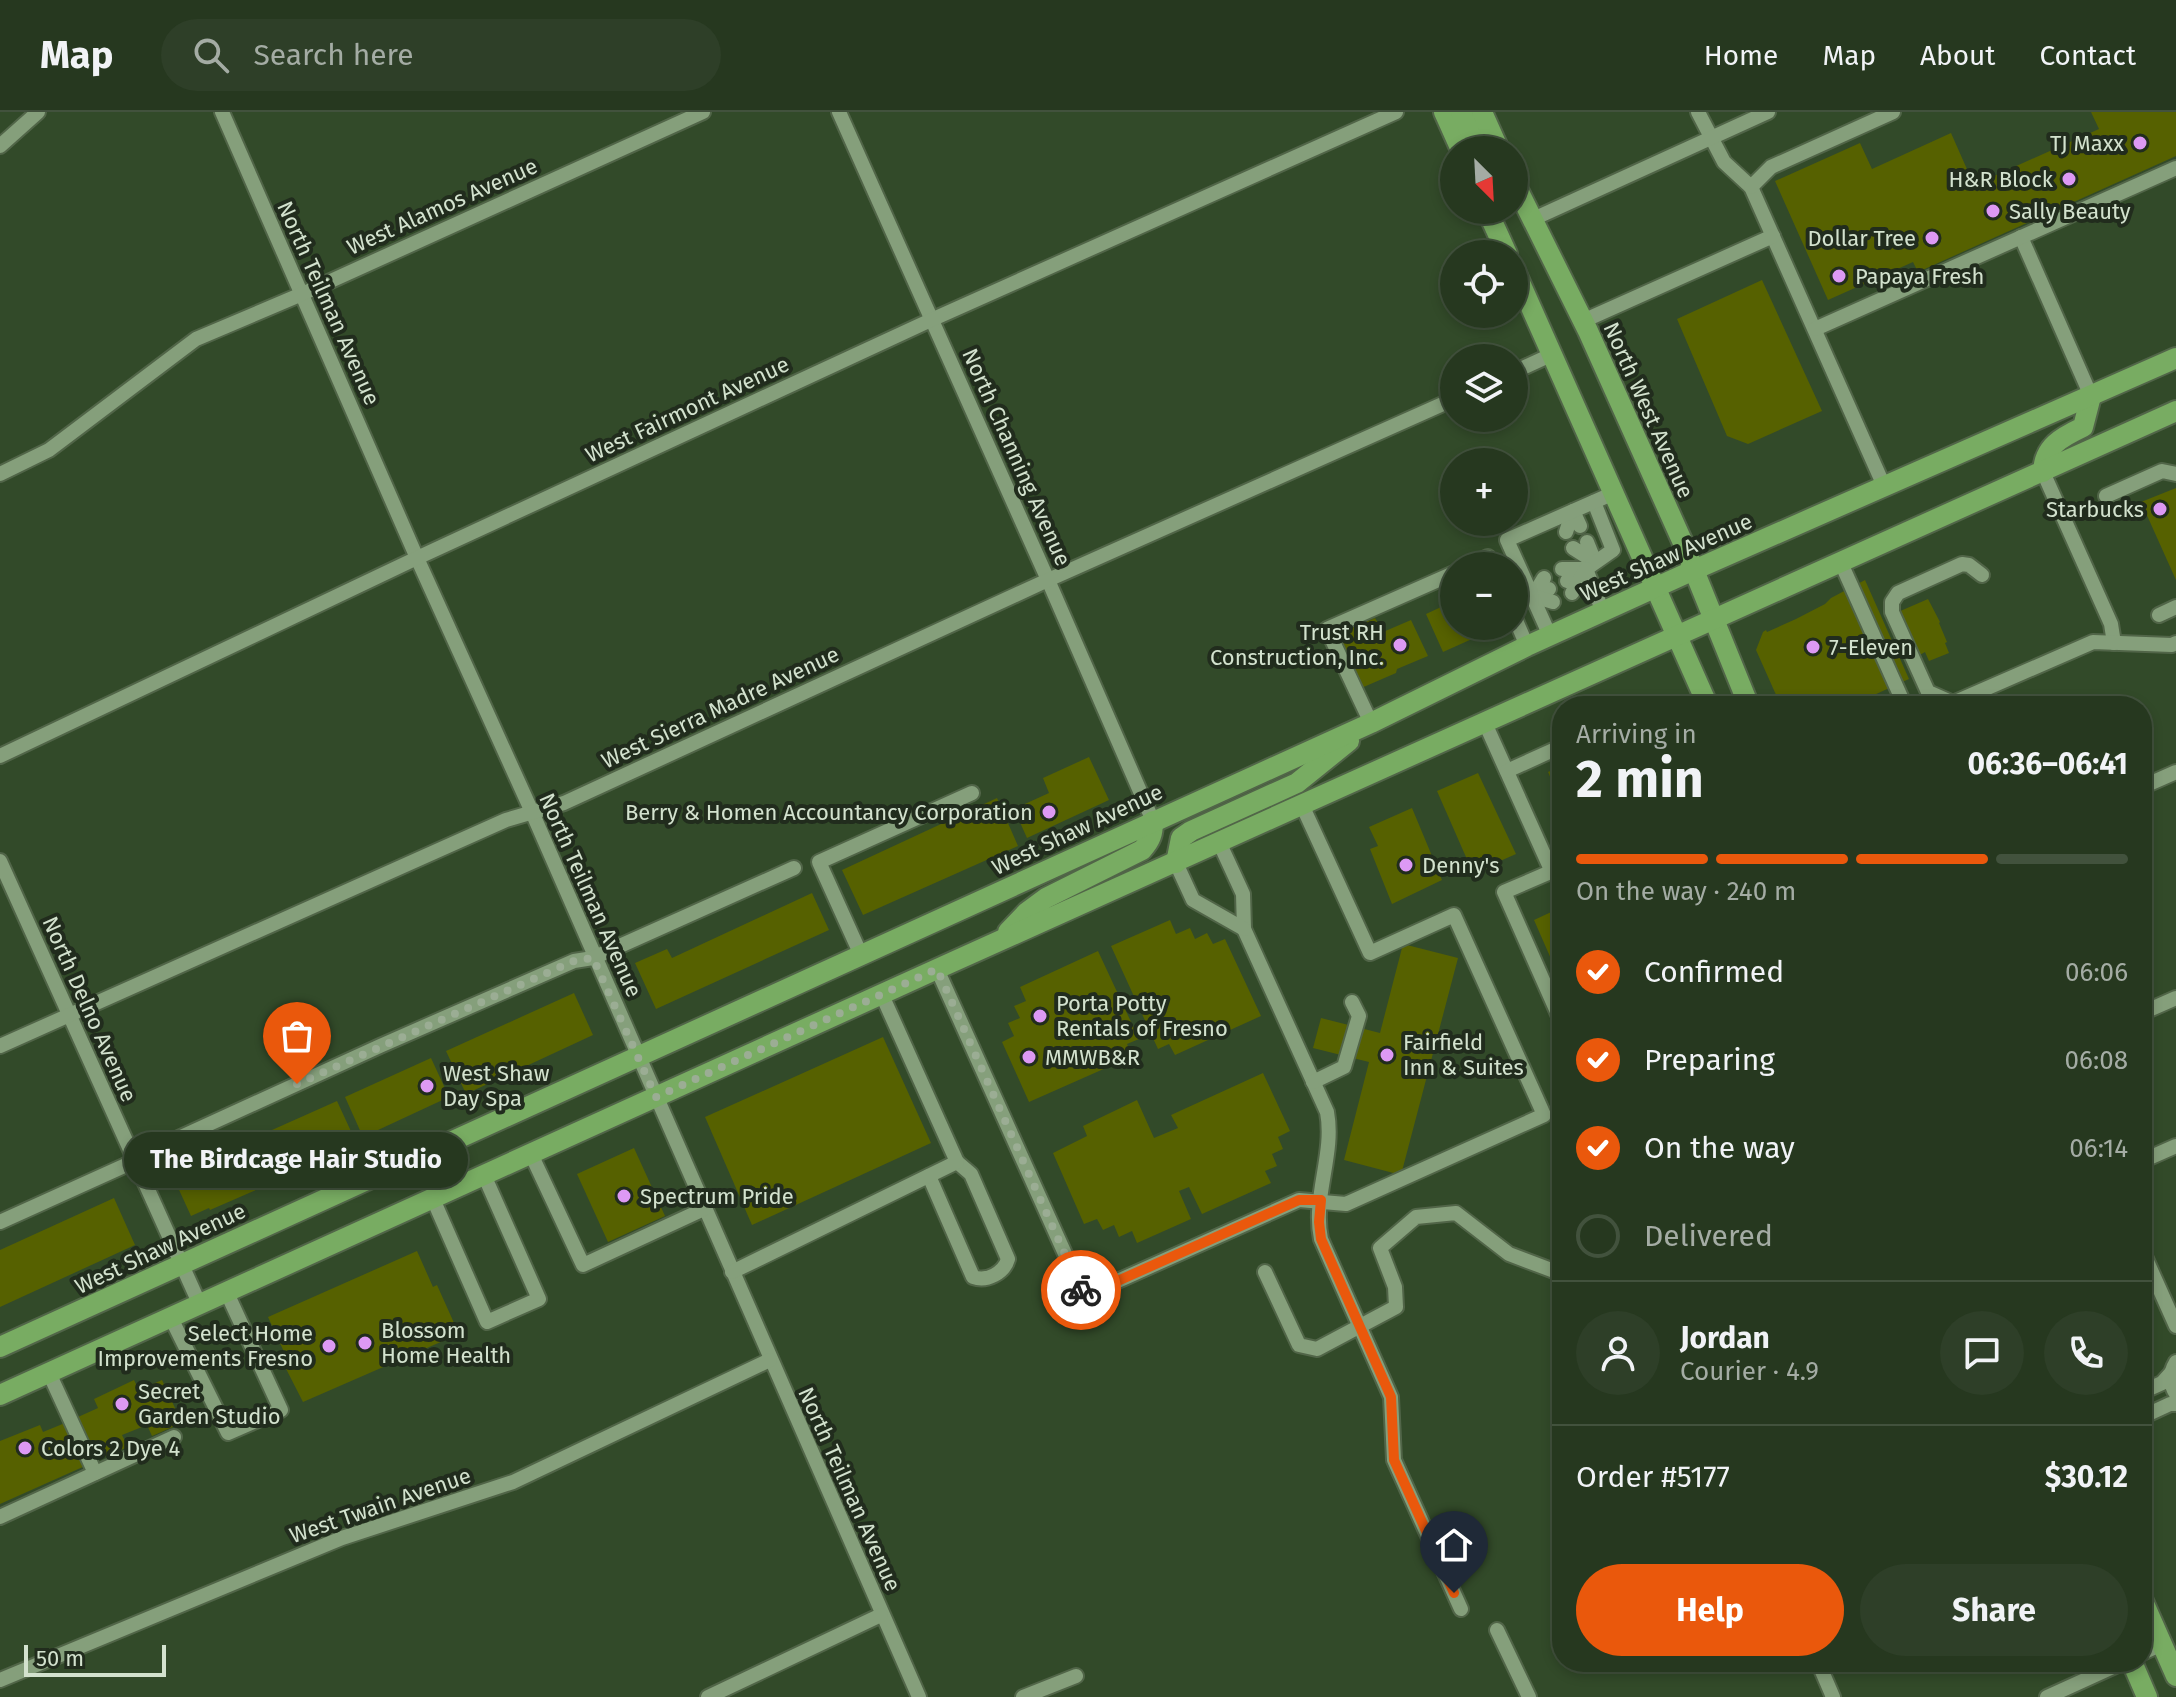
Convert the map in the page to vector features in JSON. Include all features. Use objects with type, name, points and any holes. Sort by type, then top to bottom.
[{"type":"main road","points":[[1444,112],[1455,136]]},
{"type":"main road","points":[[1461,112],[1472,136]]},
{"type":"main road","points":[[1482,112],[1493,136]]},
{"type":"main road","name":"North West Avenue","points":[[1528,213],[1583,321],[1694,570],[1745,696]]},
{"type":"main road","points":[[1528,300],[1704,696]]},
{"type":"main road","name":"West Shaw Avenue","points":[[0,1347],[1371,723],[1656,587],[2176,358]]},
{"type":"main road","points":[[2043,472],[2048,451],[2065,436],[2083,427],[2091,396]]},
{"type":"main road","points":[[0,1395],[937,969],[2175,413]]},
{"type":"main road","points":[[1176,863],[1181,838],[1297,783],[1371,723]]},
{"type":"main road","points":[[1000,941],[1027,912],[1046,898],[1142,850],[1153,834],[1153,821]]},
{"type":"main road","points":[[2152,1622],[2176,1676]]},
{"type":"main road","points":[[2136,1672],[2147,1697]]},
{"type":"street","points":[[0,146],[38,112]]},
{"type":"street","name":"North Teilman Avenue","points":[[222,112],[919,1697]]},
{"type":"street","name":"West Alamos Avenue","points":[[0,474],[49,450],[196,339],[703,112]]},
{"type":"street","name":"North Channing Avenue","points":[[839,112],[1153,821]]},
{"type":"street","name":"West Fairmont Avenue","points":[[0,756],[417,558],[931,320],[1396,112]]},
{"type":"street","points":[[1698,112],[1724,162],[1751,187],[1884,486]]},
{"type":"street","points":[[1531,220],[1768,112]]},
{"type":"street","points":[[1751,187],[1771,167],[1893,112]]},
{"type":"street","points":[[1815,329],[2176,168]]},
{"type":"street","points":[[1583,321],[1773,236]]},
{"type":"street","points":[[2021,237],[2091,396]]},
{"type":"street","points":[[1528,366],[1553,354]]},
{"type":"street","name":"West Sierra Madre Avenue","points":[[0,1046],[506,820],[564,803],[1048,580],[1440,405]]},
{"type":"street","points":[[2106,496],[2162,471],[2176,474]]},
{"type":"street","points":[[2043,472],[2111,624],[2114,643]]},
{"type":"street","points":[[1550,636],[1507,540],[1614,493]]},
{"type":"street","points":[[1594,502],[1613,550]]},
{"type":"street","points":[[1573,511],[1573,529]]},
{"type":"street","points":[[1591,565],[1567,581],[1613,550],[1635,541]]},
{"type":"street","points":[[1587,542],[1603,612]]},
{"type":"street","points":[[1573,548],[1591,565]]},
{"type":"street","points":[[1841,563],[1901,696]]},
{"type":"street","points":[[1936,696],[1928,692],[1892,612],[1892,602],[1898,593],[1962,564],[1976,568],[1982,575]]},
{"type":"street","points":[[1371,723],[1327,629],[1440,579]]},
{"type":"street","points":[[1533,596],[1548,590]]},
{"type":"street","points":[[2159,615],[2176,607]]},
{"type":"street","points":[[1524,640],[1527,646]]},
{"type":"street","points":[[1973,696],[2093,642],[2176,643]]},
{"type":"street","points":[[1485,723],[1552,859]]},
{"type":"street","points":[[1507,771],[1552,751]]},
{"type":"street","points":[[2152,783],[2176,772]]},
{"type":"street","points":[[861,955],[819,862],[972,793]]},
{"type":"street","points":[[937,969],[1084,1296],[1299,1200],[1346,1204],[1544,1115],[1454,915],[1370,953],[1302,805]]},
{"type":"street","points":[[1219,842],[1243,894],[1244,929],[1327,1112],[1329,1127],[1319,1222],[1321,1239],[1391,1397],[1394,1460],[1461,1609]]},
{"type":"street","name":"North Delno Avenue","points":[[0,861],[200,1305]]},
{"type":"street","points":[[1176,863],[1193,900],[1244,929]]},
{"type":"street","points":[[0,1222],[380,1046],[574,961],[593,958],[794,868]]},
{"type":"street","points":[[1552,871],[1504,892],[1552,1000]]},
{"type":"street","points":[[882,995],[957,1162],[971,1174],[1008,1259],[1006,1268],[980,1279],[973,1277],[929,1176]]},
{"type":"street","points":[[2152,1009],[2176,998]]},
{"type":"street","points":[[1313,1082],[1344,1067],[1359,1016],[1352,1002]]},
{"type":"street","points":[[2152,1157],[2176,1146]]},
{"type":"street","points":[[531,1154],[583,1265],[704,1209]]},
{"type":"street","points":[[732,1272],[957,1162]]},
{"type":"street","points":[[433,1199],[487,1322],[539,1299],[484,1175]]},
{"type":"street","points":[[1265,1272],[1299,1345],[1317,1349],[1396,1307],[1395,1287],[1380,1248],[1416,1217],[1456,1213],[1509,1254],[1552,1270]]},
{"type":"street","points":[[2152,1272],[2176,1326]]},
{"type":"street","points":[[171,1318],[228,1433],[281,1410],[227,1293]]},
{"type":"street","name":"West Twain Avenue","points":[[0,1680],[342,1538],[513,1482],[770,1360]]},
{"type":"street","points":[[2152,1388],[2162,1383],[2174,1367]]},
{"type":"street","points":[[2174,1367],[2171,1382],[2176,1394]]},
{"type":"street","points":[[49,1373],[95,1473]]},
{"type":"street","points":[[2152,1412],[2176,1404]]},
{"type":"street","points":[[0,1517],[174,1437]]},
{"type":"street","points":[[708,1697],[881,1615]]},
{"type":"street","points":[[1497,1630],[1529,1697]]},
{"type":"street","points":[[2152,1648],[2162,1644]]},
{"type":"street","points":[[1822,1672],[1833,1697]]},
{"type":"street","points":[[2047,1697],[2102,1672]]},
{"type":"street","points":[[1023,1697],[1076,1676]]},
{"type":"building","points":[[2091,112],[2176,112],[2176,156],[1918,272],[1913,262],[1828,300],[1775,181],[1860,143],[1872,169],[1951,133],[1974,185],[2099,129]]},
{"type":"building","points":[[1762,280],[1822,411],[1748,444],[1727,436],[1677,319]]},
{"type":"building","points":[[2176,488],[2176,580],[2141,502]]},
{"type":"building","name":"7-Eleven","points":[[1865,580],[1909,679],[1872,696],[1777,696],[1756,650],[1763,632],[1796,619]]},
{"type":"building","points":[[1928,599],[1940,622],[1949,653],[1929,661],[1925,652],[1918,656],[1898,612]]},
{"type":"building","points":[[1440,608],[1440,640],[1470,640],[1443,652],[1426,614]]},
{"type":"building","points":[[1375,618],[1383,632],[1411,620],[1428,656],[1359,689],[1336,635]]},
{"type":"building","points":[[1089,757],[1109,800],[1027,838],[1014,809],[1049,793],[1043,778]]},
{"type":"building","points":[[1478,773],[1516,854],[1473,873],[1437,791]]},
{"type":"building","points":[[997,798],[1018,846],[863,915],[842,870]]},
{"type":"building","name":"Denny's","points":[[1412,808],[1442,880],[1392,904],[1370,849],[1378,846],[1369,827]]},
{"type":"building","points":[[812,893],[829,930],[656,1009],[635,963],[667,949],[672,958]]},
{"type":"building","points":[[1552,912],[1552,961],[1534,920]]},
{"type":"building","points":[[1170,920],[1176,934],[1190,928],[1195,939],[1207,933],[1213,944],[1225,939],[1261,1016],[1175,1055],[1169,1044],[1158,1049],[1111,946]]},
{"type":"building","name":"Fairfield Inn & Suites","points":[[1403,944],[1458,958],[1401,1175],[1344,1160],[1369,1062],[1313,1048],[1321,1018],[1380,1033]]},
{"type":"building","points":[[1098,951],[1139,1039],[1127,1044],[1133,1056],[1029,1102],[1002,1042],[1014,1036],[1008,1023],[1020,1018],[1014,1006],[1026,1001],[1020,987]]},
{"type":"building","points":[[574,993],[593,1035],[466,1094],[446,1051]]},
{"type":"building","points":[[883,1037],[931,1143],[752,1225],[705,1117]]},
{"type":"building","points":[[431,1058],[449,1097],[363,1137],[345,1097]]},
{"type":"building","points":[[1263,1073],[1290,1131],[1278,1137],[1283,1149],[1272,1154],[1277,1166],[1265,1171],[1271,1183],[1202,1214],[1189,1187],[1179,1191],[1191,1219],[1137,1243],[1132,1231],[1119,1237],[1114,1225],[1103,1230],[1097,1219],[1084,1224],[1053,1153],[1087,1136],[1083,1126],[1137,1100],[1154,1138],[1178,1128],[1171,1115]]},
{"type":"building","points":[[337,1101],[355,1140],[270,1179],[252,1139]]},
{"type":"building","points":[[235,1138],[258,1189],[191,1216],[169,1168]]},
{"type":"building","points":[[634,1148],[665,1216],[608,1242],[577,1174]]},
{"type":"building","points":[[114,1198],[135,1245],[0,1307],[0,1250]]},
{"type":"building","points":[[417,1251],[433,1287],[437,1285],[459,1334],[303,1402],[280,1357],[285,1354],[268,1317]]},
{"type":"building","points":[[134,1380],[139,1390],[162,1380],[182,1423],[152,1436],[147,1425],[122,1435],[128,1447],[99,1459],[78,1417],[98,1408],[94,1399]]},
{"type":"building","points":[[65,1423],[85,1466],[0,1504],[0,1441],[40,1425],[43,1432]]},
{"type":"way so far","points":[[297,1084],[574,961],[593,958],[656,1097],[937,969],[1081,1290]]},
{"type":"place","name":"TJ Maxx","points":[[2140,143]]},
{"type":"place","name":"H&R Block","points":[[2069,179]]},
{"type":"place","name":"Sally Beauty","points":[[1993,211]]},
{"type":"place","name":"Dollar Tree","points":[[1932,238]]},
{"type":"place","name":"Papaya Fresh","points":[[1839,276]]},
{"type":"place","name":"Starbucks","points":[[2160,509]]},
{"type":"place","name":"Trust RH Construction, Inc.","points":[[1400,645]]},
{"type":"place","name":"7-Eleven","points":[[1813,647]]},
{"type":"place","name":"Berry & Homen Accountancy Corporation","points":[[1049,812]]},
{"type":"place","name":"Denny's","points":[[1406,865]]},
{"type":"place","name":"Porta Potty Rentals of Fresno","points":[[1040,1016]]},
{"type":"place","name":"Fairfield Inn & Suites","points":[[1387,1055]]},
{"type":"place","name":"MMWB&R","points":[[1029,1057]]},
{"type":"place","name":"The Birdcage Hair Studio","points":[[297,1084]]},
{"type":"place","name":"West Shaw Day Spa","points":[[427,1086]]},
{"type":"place","name":"Spectrum Pride","points":[[624,1196]]},
{"type":"place","name":"Blossom Home Health","points":[[365,1343]]},
{"type":"place","name":"Select Home Improvements Fresno","points":[[329,1346]]},
{"type":"place","name":"Secret Garden Studio","points":[[122,1404]]},
{"type":"place","name":"Colors 2 Dye 4","points":[[25,1448]]},
{"type":"route","points":[[1081,1290],[1084,1296],[1299,1200],[1321,1200],[1321,1239],[1391,1397],[1394,1460],[1454,1593]]}]
